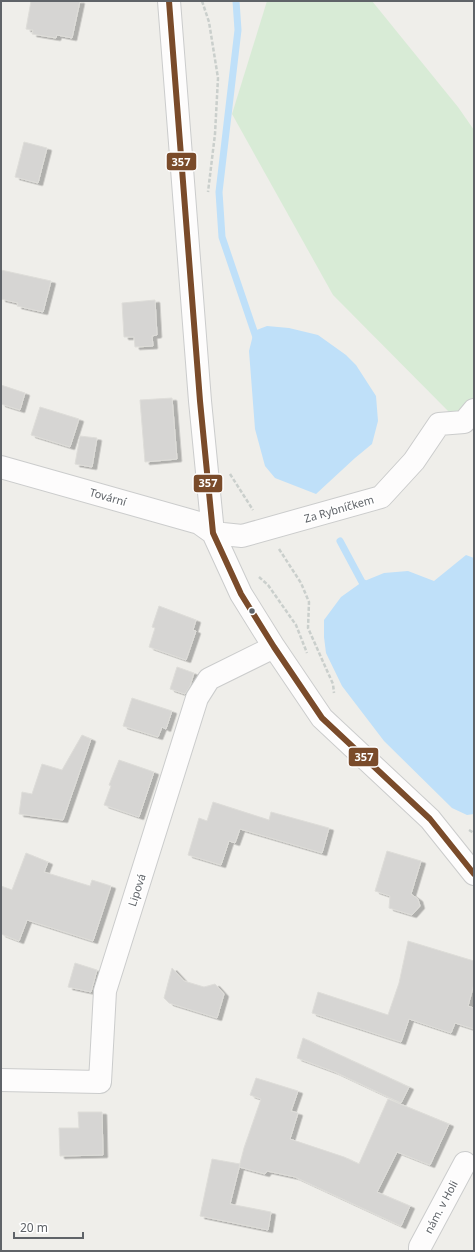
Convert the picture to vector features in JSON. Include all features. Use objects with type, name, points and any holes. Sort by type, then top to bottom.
[{"type":"street","points":[[169,1],[200,401],[213,533],[241,594],[274,647],[322,718],[430,819],[474,874]]},
{"type":"street","name":"Za Rybníčkem","points":[[213,533],[242,536],[381,497],[414,461],[439,424],[464,422],[474,410]]},
{"type":"street","name":"Tovární","points":[[1,467],[199,523],[213,533]]},
{"type":"street","name":"Lipová","points":[[1,1080],[100,1082],[105,991],[198,698],[209,679],[274,647]]},
{"type":"street","name":"nám. v Holi","points":[[420,1251],[420,1246],[465,1163]]},
{"type":"path","points":[[202,1],[209,22],[218,78],[215,134],[207,197]]},
{"type":"path","points":[[228,470],[301,583],[309,602],[308,628],[333,684]]},
{"type":"path","points":[[258,576],[268,585],[296,625],[309,658]]},
{"type":"green space","points":[[267,1],[372,1],[458,107],[474,130],[474,397],[456,419],[333,295],[232,114]]},
{"type":"water","points":[[267,326],[289,328],[318,335],[346,355],[356,365],[376,396],[378,421],[372,444],[316,494],[275,478],[265,466],[255,429],[249,351],[254,331]]},
{"type":"water","points":[[466,555],[474,558],[474,814],[467,815],[452,808],[384,741],[342,686],[326,653],[324,637],[324,620],[341,597],[362,582],[384,573],[408,571],[434,581]]},
{"type":"building","points":[[31,1],[80,1],[72,38],[57,35],[56,38],[32,34],[33,30],[26,29]]},
{"type":"building","points":[[24,142],[47,148],[38,183],[15,177]]},
{"type":"building","points":[[1,270],[51,281],[43,312],[17,306],[18,303],[1,299]]},
{"type":"building","points":[[155,300],[157,335],[152,336],[153,346],[135,347],[134,337],[124,337],[122,303]]},
{"type":"building","points":[[1,385],[25,393],[20,410],[1,404]]},
{"type":"building","points":[[172,398],[177,459],[145,462],[140,400]]},
{"type":"building","points":[[40,407],[79,419],[70,447],[31,435]]},
{"type":"building","points":[[80,436],[97,438],[92,467],[75,464]]},
{"type":"building","points":[[159,606],[196,620],[193,630],[196,631],[186,660],[149,647],[155,628],[152,627]]},
{"type":"building","points":[[177,667],[194,673],[190,686],[185,694],[170,689]]},
{"type":"building","points":[[132,698],[172,711],[166,729],[162,727],[158,737],[123,726]]},
{"type":"building","points":[[82,735],[91,739],[63,820],[19,814],[22,792],[32,794],[42,764],[62,770]]},
{"type":"building","points":[[119,760],[154,772],[139,817],[104,805],[111,786],[109,785]]},
{"type":"building","points":[[213,802],[269,820],[271,812],[329,828],[322,853],[240,829],[235,843],[229,841],[221,865],[188,855],[199,818],[207,821]]},
{"type":"building","points":[[387,851],[421,861],[411,894],[418,899],[420,906],[412,915],[389,908],[390,896],[375,891]]},
{"type":"building","points":[[26,853],[48,862],[44,872],[90,886],[92,880],[111,886],[93,941],[27,920],[19,941],[1,934],[1,886],[12,890]]},
{"type":"building","points":[[408,941],[474,961],[474,984],[468,1006],[474,1008],[474,1029],[455,1023],[451,1033],[409,1019],[401,1042],[312,1013],[318,992],[388,1015],[399,983]]},
{"type":"building","points":[[75,963],[97,970],[91,992],[68,987]]},
{"type":"building","points":[[172,968],[184,981],[204,987],[215,984],[224,994],[217,1018],[169,1003],[164,998]]},
{"type":"building","points":[[303,1038],[409,1087],[401,1103],[335,1072],[297,1058]]},
{"type":"building","points":[[256,1078],[298,1091],[291,1111],[298,1113],[290,1139],[344,1157],[359,1164],[388,1099],[449,1124],[430,1165],[397,1152],[377,1192],[410,1206],[401,1226],[295,1177],[267,1171],[265,1174],[239,1167],[261,1099],[250,1095]]},
{"type":"building","points":[[78,1112],[102,1112],[103,1155],[60,1156],[59,1128],[79,1128]]},
{"type":"building","points":[[212,1159],[240,1164],[230,1204],[271,1212],[268,1230],[200,1216]]},
{"type":"waterway","points":[[236,1],[238,30],[219,192],[222,237],[257,340]]},
{"type":"waterway","points":[[340,541],[362,582],[370,587]]},
{"type":"transit line","name":"357","points":[[169,1],[200,401],[213,533],[241,594],[274,647],[322,718],[430,819],[474,874]]}]
